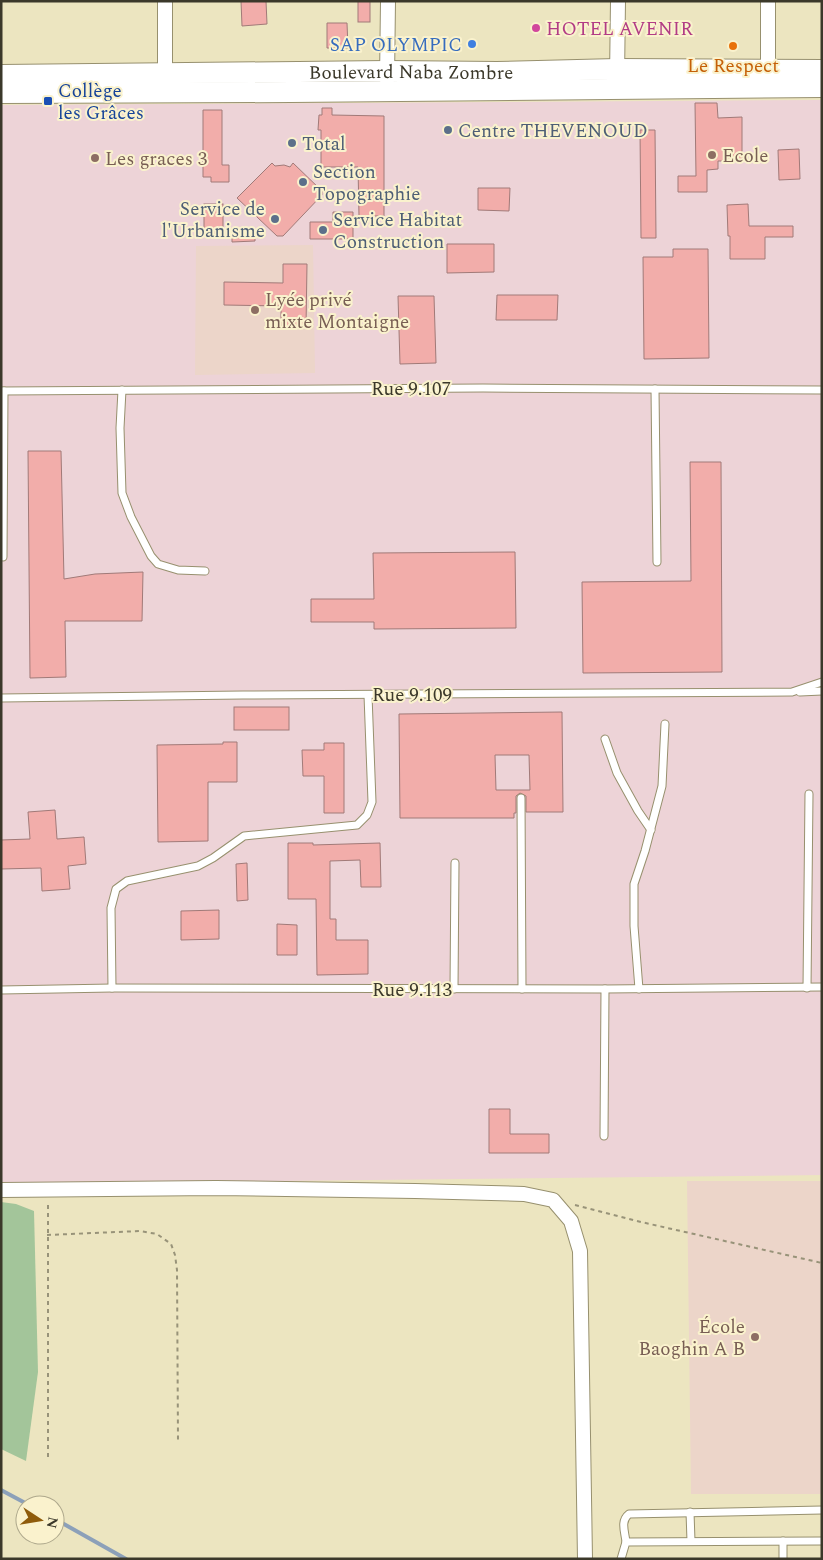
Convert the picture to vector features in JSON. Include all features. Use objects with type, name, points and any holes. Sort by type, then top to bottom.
[{"type":"main road","name":"Boulevard Naba Zombre","points":[[1,75],[387,71],[497,72],[617,69],[822,70]]},
{"type":"main road","name":"Boulevard Naba Zombre","points":[[1,93],[822,87]]},
{"type":"street","points":[[165,1],[165,74]]},
{"type":"street","points":[[387,91],[388,1]]},
{"type":"street","points":[[618,1],[618,89]]},
{"type":"street","points":[[768,1],[768,70]]},
{"type":"street","points":[[1,1190],[216,1188],[415,1191],[524,1194],[553,1200],[572,1221],[580,1251],[585,1559]]},
{"type":"lane","name":"Rue 9.107","points":[[2,391],[347,388],[822,390]]},
{"type":"lane","points":[[655,389],[657,562]]},
{"type":"lane","points":[[122,390],[120,428],[122,492],[130,517],[151,556],[158,564],[178,570],[205,571]]},
{"type":"lane","points":[[2,391],[2,557]]},
{"type":"lane","name":"Rue 9.109","points":[[1,698],[244,694],[792,692],[822,682]]},
{"type":"lane","points":[[792,692],[822,691]]},
{"type":"lane","points":[[112,988],[111,908],[116,889],[127,881],[198,866],[244,836],[357,826],[367,816],[372,802],[368,695]]},
{"type":"lane","points":[[639,989],[634,926],[634,884],[662,786],[665,724]]},
{"type":"lane","points":[[605,739],[617,773],[650,830]]},
{"type":"lane","points":[[807,988],[809,794]]},
{"type":"lane","points":[[521,798],[522,989]]},
{"type":"lane","points":[[454,989],[455,863]]},
{"type":"lane","name":"Rue 9.113","points":[[1,990],[112,988],[639,989],[822,987]]},
{"type":"lane","points":[[604,1136],[605,989]]},
{"type":"lane","points":[[621,1559],[626,1542],[623,1523],[624,1518],[629,1514],[822,1510]]},
{"type":"lane","points":[[690,1512],[690,1541]]},
{"type":"lane","points":[[783,1541],[783,1559]]},
{"type":"lane","points":[[626,1542],[822,1541]]},
{"type":"path","points":[[48,1190],[48,1457]]},
{"type":"path","points":[[553,1200],[822,1263]]},
{"type":"path","points":[[47,1235],[140,1231],[157,1234],[170,1244],[175,1256],[177,1270],[178,1441]]},
{"type":"shaded area","points":[[822,100],[822,1175],[1,1184],[1,105]]},
{"type":"shaded area","name":"Lyée privé mixte Montaigne","points":[[313,245],[315,373],[195,375],[196,246]]},
{"type":"shaded area","name":"École Baoghin A B","points":[[687,1181],[822,1181],[822,1494],[691,1494]]},
{"type":"green space","points":[[1,1202],[16,1204],[34,1211],[38,1372],[26,1461],[1,1449]]},
{"type":"building","points":[[241,1],[266,1],[267,24],[242,26]]},
{"type":"building","points":[[358,1],[370,1],[370,22],[358,22]]},
{"type":"building","points":[[327,23],[347,23],[348,48],[327,48]]},
{"type":"building","points":[[695,103],[717,103],[718,118],[742,117],[742,161],[718,161],[718,169],[707,170],[707,192],[678,192],[678,176],[696,176]]},
{"type":"building","points":[[322,108],[332,108],[332,115],[384,116],[384,216],[359,216],[358,167],[321,167],[321,130],[318,130],[319,115],[322,115]]},
{"type":"building","points":[[203,110],[222,110],[222,165],[229,165],[229,182],[211,182],[211,177],[203,177]]},
{"type":"building","points":[[640,130],[655,130],[656,238],[641,238]]},
{"type":"building","points":[[799,149],[800,179],[779,180],[778,150]]},
{"type":"building","points":[[272,163],[275,166],[284,165],[290,167],[293,163],[322,191],[322,195],[283,236],[277,236],[237,198]]},
{"type":"building","points":[[478,188],[510,188],[509,211],[478,210]]},
{"type":"building","points":[[204,204],[223,204],[223,235],[204,235]]},
{"type":"building","points":[[748,204],[749,226],[793,226],[793,237],[765,237],[765,259],[730,259],[727,205]]},
{"type":"building","points":[[333,212],[353,212],[353,239],[310,239],[310,222],[333,222]]},
{"type":"building","points":[[232,232],[255,232],[255,241],[232,242]]},
{"type":"building","points":[[447,244],[494,244],[494,272],[447,273]]},
{"type":"building","points":[[673,249],[708,249],[709,358],[644,359],[643,257],[673,257]]},
{"type":"building","points":[[283,264],[307,264],[306,327],[281,327],[281,306],[224,305],[224,282],[283,283]]},
{"type":"building","points":[[497,295],[558,295],[557,320],[496,320]]},
{"type":"building","points":[[398,296],[434,296],[436,363],[400,364]]},
{"type":"building","points":[[28,451],[61,451],[64,579],[95,574],[143,572],[142,621],[65,621],[66,677],[30,678]]},
{"type":"building","points":[[690,462],[721,462],[722,672],[583,673],[582,582],[691,581]]},
{"type":"building","points":[[515,552],[516,628],[374,629],[374,622],[311,622],[311,599],[374,599],[373,553]]},
{"type":"building","points":[[234,707],[289,707],[289,730],[234,730]]},
{"type":"building","points":[[562,712],[563,812],[526,812],[526,796],[520,793],[516,796],[516,813],[514,813],[514,818],[400,818],[399,714]],"holes":[[[495,755],[529,755],[530,790],[496,790]]]},
{"type":"building","points":[[223,742],[237,742],[237,782],[208,782],[208,841],[158,842],[157,745],[223,744]]},
{"type":"building","points":[[324,743],[344,743],[344,813],[324,813],[324,776],[303,776],[302,750],[324,750]]},
{"type":"building","points":[[55,810],[57,839],[84,837],[86,864],[68,866],[70,889],[42,891],[41,868],[1,869],[1,840],[30,839],[28,812]]},
{"type":"building","points":[[288,843],[313,843],[313,845],[380,843],[381,887],[361,887],[360,860],[330,861],[330,919],[336,919],[336,940],[368,940],[368,974],[317,975],[316,899],[288,899]]},
{"type":"building","points":[[247,863],[248,900],[237,901],[236,864]]},
{"type":"building","points":[[219,910],[219,939],[181,940],[181,911]]},
{"type":"building","points":[[277,924],[297,925],[297,955],[277,955]]},
{"type":"building","points":[[489,1109],[510,1109],[510,1134],[549,1134],[549,1153],[489,1153]]},
{"type":"waterway","points":[[1,1490],[15,1498]]},
{"type":"waterway","points":[[65,1525],[126,1559]]},
{"type":"place","name":"HOTEL AVENIR","points":[[536,28]]},
{"type":"place","name":"SAP OLYMPIC","points":[[472,44]]},
{"type":"place","name":"Le Respect","points":[[733,46]]},
{"type":"place","name":"Collège les Grâces","points":[[48,101]]},
{"type":"place","name":"Centre THEVENOUD","points":[[448,130]]},
{"type":"place","name":"Total","points":[[292,143]]},
{"type":"place","name":"Ecole","points":[[712,155]]},
{"type":"place","name":"Les graces 3","points":[[95,158]]},
{"type":"place","name":"Section Topographie","points":[[303,182]]},
{"type":"place","name":"Service de l'Urbanisme","points":[[275,219]]},
{"type":"place","name":"Service Habitat Construction","points":[[323,230]]},
{"type":"place","name":"Lyée privé mixte Montaigne","points":[[255,310]]},
{"type":"place","name":"École Baoghin A B","points":[[755,1337]]}]
